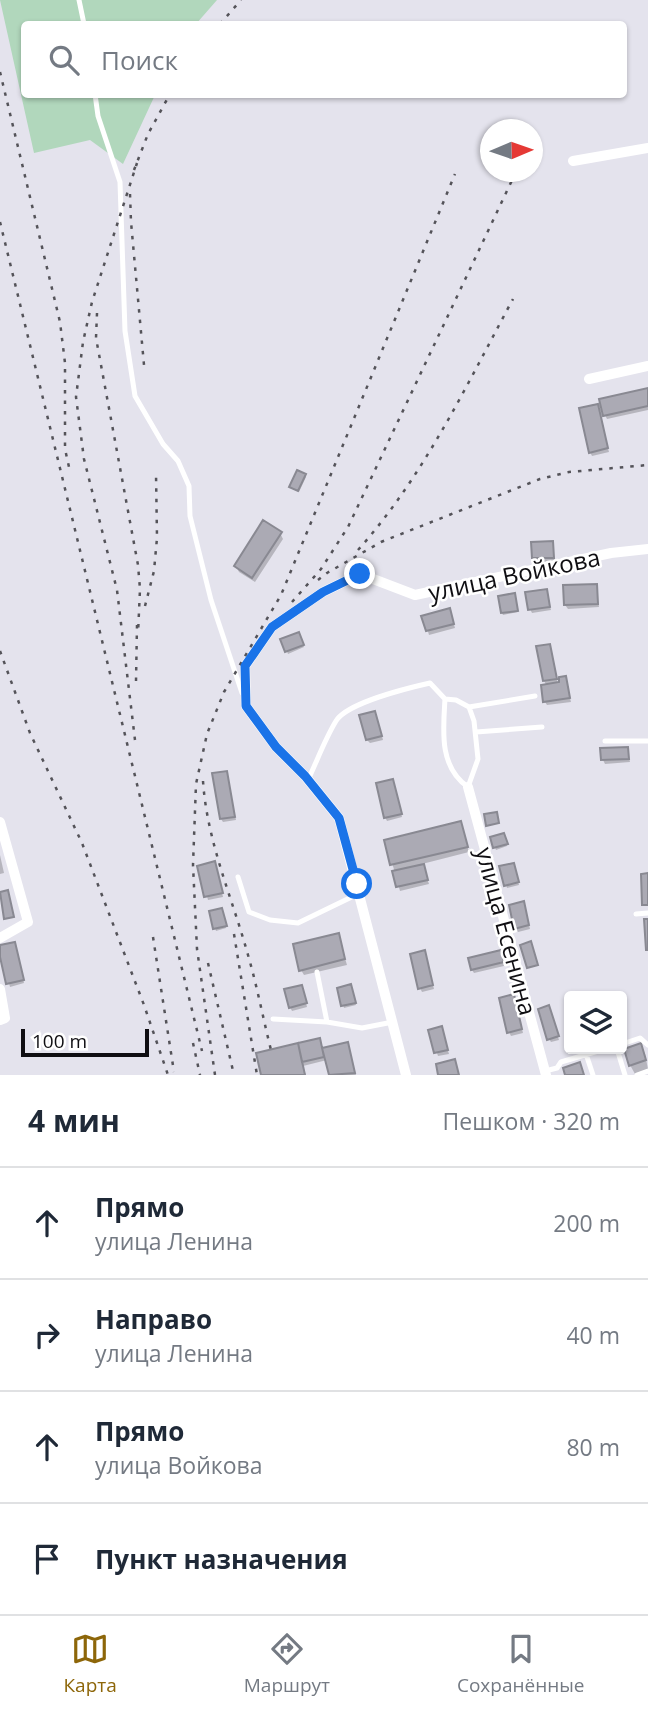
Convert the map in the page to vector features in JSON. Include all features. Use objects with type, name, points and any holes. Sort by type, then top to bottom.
[{"type":"street","points":[[573,161],[648,148]]},
{"type":"street","points":[[589,379],[648,366]]},
{"type":"street","name":"улица Войкова","points":[[246,706],[245,666],[272,627],[323,592],[360,574],[415,595],[611,553],[648,549]]},
{"type":"street","points":[[246,706],[276,747],[339,818],[406,1075]]},
{"type":"street","name":"улица Есенина","points":[[468,787],[545,1073]]},
{"type":"street","points":[[0,822],[28,922],[0,938]]},
{"type":"street","points":[[0,989],[5,1018],[0,1020]]},
{"type":"lane","points":[[79,0],[83,21]]},
{"type":"lane","points":[[96,98],[98,116],[120,182],[125,331],[135,396],[163,444],[178,461],[189,486],[190,516],[211,600],[246,706]]},
{"type":"lane","points":[[308,780],[337,719],[401,689],[430,683],[445,699],[456,700],[469,707],[535,696]]},
{"type":"lane","points":[[445,699],[446,759],[457,779],[468,787],[478,759],[476,732],[469,707]]},
{"type":"lane","points":[[476,732],[542,727]]},
{"type":"lane","points":[[605,741],[648,741]]},
{"type":"lane","points":[[238,877],[249,912],[270,920],[298,922],[360,893]]},
{"type":"lane","points":[[636,914],[648,913]]},
{"type":"lane","points":[[317,972],[327,1022]]},
{"type":"lane","points":[[273,1019],[327,1022],[362,1028],[393,1022]]},
{"type":"lane","points":[[627,1042],[640,1038],[648,1045]]},
{"type":"lane","points":[[545,1073],[558,1072],[561,1062],[586,1054],[593,1075]]},
{"type":"lane","points":[[619,1054],[625,1075]]},
{"type":"lane","points":[[637,1075],[648,1072]]},
{"type":"green space","points":[[0,0],[217,0],[199,21],[21,21],[21,94]]},
{"type":"green space","points":[[22,98],[154,98],[123,164],[90,140],[34,153]]},
{"type":"building","points":[[648,388],[648,406],[603,416],[599,399]]},
{"type":"building","points":[[598,404],[608,448],[589,453],[579,408]]},
{"type":"building","points":[[297,470],[306,474],[298,491],[289,487]]},
{"type":"building","points":[[263,520],[282,532],[252,578],[234,566]]},
{"type":"building","points":[[553,541],[554,558],[532,558],[531,542]]},
{"type":"building","points":[[597,584],[598,604],[564,605],[563,585]]},
{"type":"building","points":[[547,589],[550,607],[528,610],[525,592]]},
{"type":"building","points":[[515,593],[518,611],[501,613],[498,596]]},
{"type":"building","points":[[450,608],[454,624],[426,631],[421,616]]},
{"type":"building","points":[[299,632],[304,645],[285,652],[280,639]]},
{"type":"building","points":[[550,644],[557,679],[543,681],[536,646]]},
{"type":"building","points":[[566,676],[570,698],[543,702],[541,685],[559,682],[559,677]]},
{"type":"building","points":[[375,711],[382,736],[366,740],[359,715]]},
{"type":"building","points":[[628,747],[629,759],[601,760],[600,748]]},
{"type":"building","points":[[227,771],[235,817],[220,819],[212,773]]},
{"type":"building","points":[[393,779],[402,814],[384,818],[376,783]]},
{"type":"building","points":[[497,812],[499,823],[486,826],[484,814]]},
{"type":"building","points":[[461,821],[468,847],[390,865],[384,840]]},
{"type":"building","points":[[504,833],[508,844],[493,848],[490,837]]},
{"type":"building","points":[[215,861],[223,893],[204,897],[197,866]]},
{"type":"building","points":[[514,863],[519,882],[504,886],[499,866]]},
{"type":"building","points":[[424,864],[428,880],[396,887],[392,871]]},
{"type":"building","points":[[648,873],[648,905],[642,905],[641,874]]},
{"type":"building","points":[[8,890],[14,917],[4,919],[0,892]]},
{"type":"building","points":[[524,901],[529,925],[514,929],[509,905]]},
{"type":"building","points":[[222,908],[227,926],[213,929],[209,911]]},
{"type":"building","points":[[644,919],[648,919],[648,950],[646,950]]},
{"type":"building","points":[[339,933],[345,959],[299,971],[293,944]]},
{"type":"building","points":[[531,941],[538,965],[527,968],[520,945]]},
{"type":"building","points":[[15,942],[24,980],[6,984],[0,945]]},
{"type":"building","points":[[425,950],[433,985],[418,989],[410,954]]},
{"type":"building","points":[[501,950],[504,962],[471,970],[468,958]]},
{"type":"building","points":[[351,984],[356,1003],[341,1006],[337,988]]},
{"type":"building","points":[[302,985],[307,1003],[289,1008],[284,989]]},
{"type":"building","points":[[514,994],[522,1029],[507,1033],[499,998]]},
{"type":"building","points":[[549,1005],[559,1036],[547,1040],[538,1009]]},
{"type":"building","points":[[442,1026],[448,1050],[434,1053],[428,1030]]},
{"type":"building","points":[[320,1038],[324,1057],[302,1062],[298,1043]]},
{"type":"building","points":[[348,1042],[355,1073],[329,1075],[322,1048]]},
{"type":"building","points":[[298,1043],[305,1075],[261,1075],[256,1053]]},
{"type":"building","points":[[641,1043],[646,1060],[629,1066],[625,1054],[627,1048]]},
{"type":"building","points":[[455,1059],[459,1075],[438,1075],[436,1064]]},
{"type":"building","points":[[580,1062],[584,1075],[565,1075],[563,1068]]},
{"type":"railway","points":[[223,21],[241,0]]},
{"type":"railway","points":[[0,72],[60,322],[65,363],[65,449],[69,467]]},
{"type":"railway","points":[[134,170],[148,134],[168,98]]},
{"type":"railway","points":[[135,740],[117,590],[84,459],[76,397],[83,342],[92,302],[137,163]]},
{"type":"railway","points":[[215,1075],[197,949],[193,865],[196,784],[207,734],[224,692],[281,595],[455,174]]},
{"type":"railway","points":[[292,602],[321,569],[348,527],[511,182]]},
{"type":"railway","points":[[130,194],[144,365]]},
{"type":"railway","points":[[0,222],[202,1051]]},
{"type":"railway","points":[[358,550],[382,522],[424,461],[513,299]]},
{"type":"railway","points":[[97,313],[96,338],[138,565],[138,634]]},
{"type":"railway","points":[[318,580],[381,542],[540,479],[569,472],[648,465]]},
{"type":"railway","points":[[145,606],[154,571],[157,538],[156,473]]},
{"type":"railway","points":[[136,681],[137,625]]},
{"type":"railway","points":[[0,651],[30,733],[82,843],[168,1075]]},
{"type":"railway","points":[[203,781],[209,826],[242,933],[271,1050]]},
{"type":"railway","points":[[234,934],[257,1075]]},
{"type":"railway","points":[[153,937],[174,1072]]},
{"type":"railway","points":[[208,963],[234,1075]]},
{"type":"railway","points":[[193,1043],[200,1075]]},
{"type":"route","points":[[357,884],[339,818],[305,776],[276,747],[246,706],[245,666],[272,627],[323,592],[360,574]]}]
